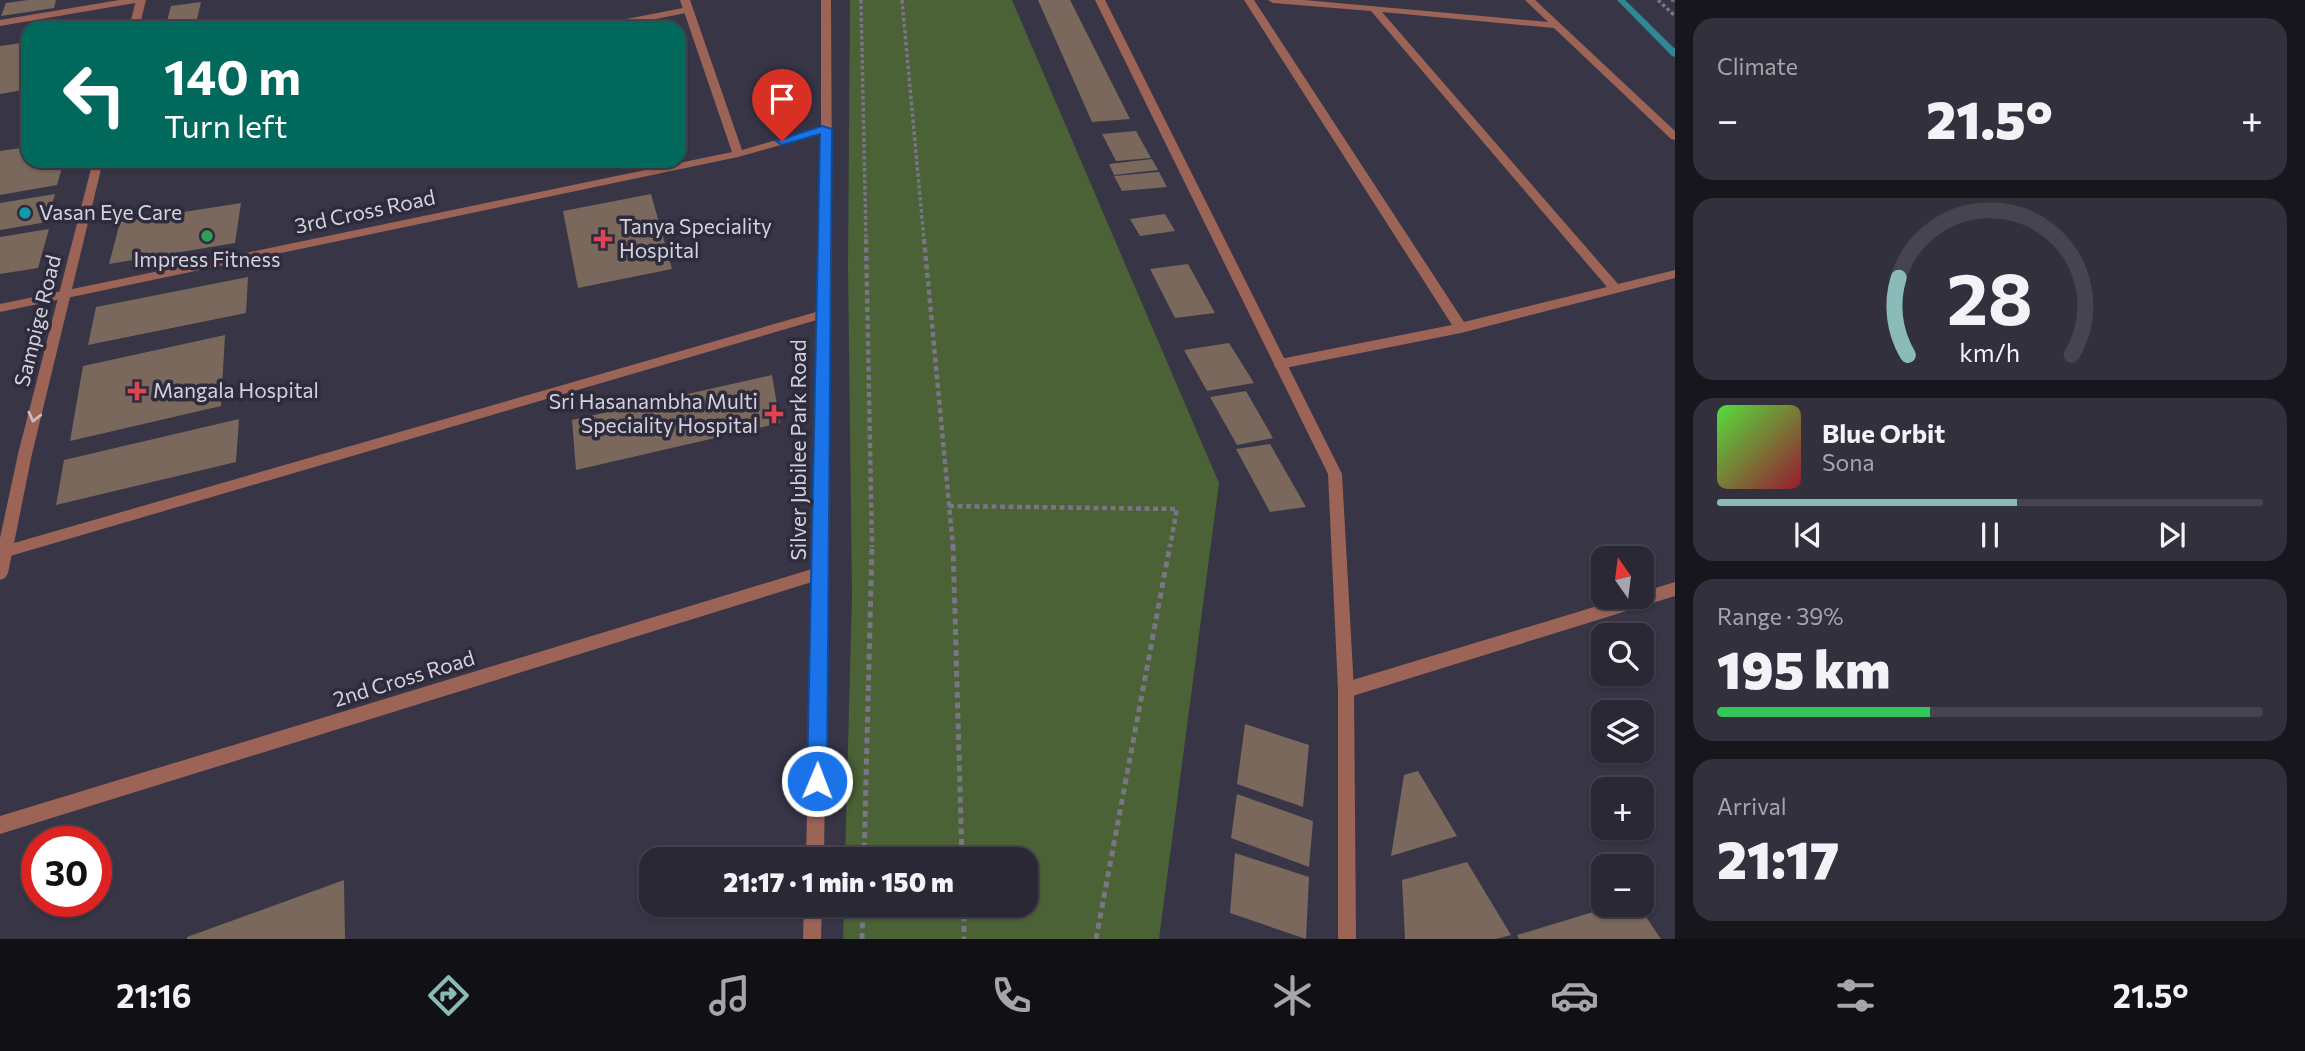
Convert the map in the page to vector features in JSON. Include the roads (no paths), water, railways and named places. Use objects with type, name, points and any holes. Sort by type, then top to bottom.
[{"type":"street","points":[[0,23],[135,0]]},
{"type":"street","points":[[136,21],[141,0]]},
{"type":"street","name":"Silver Jubilee Park Road","points":[[815,847],[821,573],[826,0]]},
{"type":"street","points":[[1100,0],[1335,474],[1346,690],[1347,939]]},
{"type":"street","points":[[1249,0],[1461,327]]},
{"type":"street","points":[[1273,0],[1555,25]]},
{"type":"street","points":[[1530,0],[1675,137]]},
{"type":"street","points":[[623,21],[686,5],[738,154]]},
{"type":"street","points":[[1375,10],[1615,288]]},
{"type":"street","name":"3rd Cross Road","points":[[686,165],[738,154],[826,129]]},
{"type":"street","name":"Sampige Road","points":[[0,573],[2,553],[25,454],[96,168]]},
{"type":"street","name":"3rd Cross Road","points":[[0,309],[671,168]]},
{"type":"street","points":[[1280,365],[1461,327],[1675,274]]},
{"type":"street","points":[[2,553],[823,314]]},
{"type":"street","name":"2nd Cross Road","points":[[0,825],[821,573]]},
{"type":"street","points":[[1346,690],[1675,589]]},
{"type":"street","points":[[812,939],[813,917]]},
{"type":"waterway","points":[[1621,0],[1675,54]]},
{"type":"place","name":"Vasan Eye Care","points":[[25,213]]},
{"type":"place","name":"Impress Fitness","points":[[207,236]]},
{"type":"place","name":"Tanya Speciality Hospital","points":[[603,239]]},
{"type":"place","name":"Mangala Hospital","points":[[137,391]]},
{"type":"place","name":"Sri Hasanambha Multi Speciality Hospital","points":[[774,414]]}]
